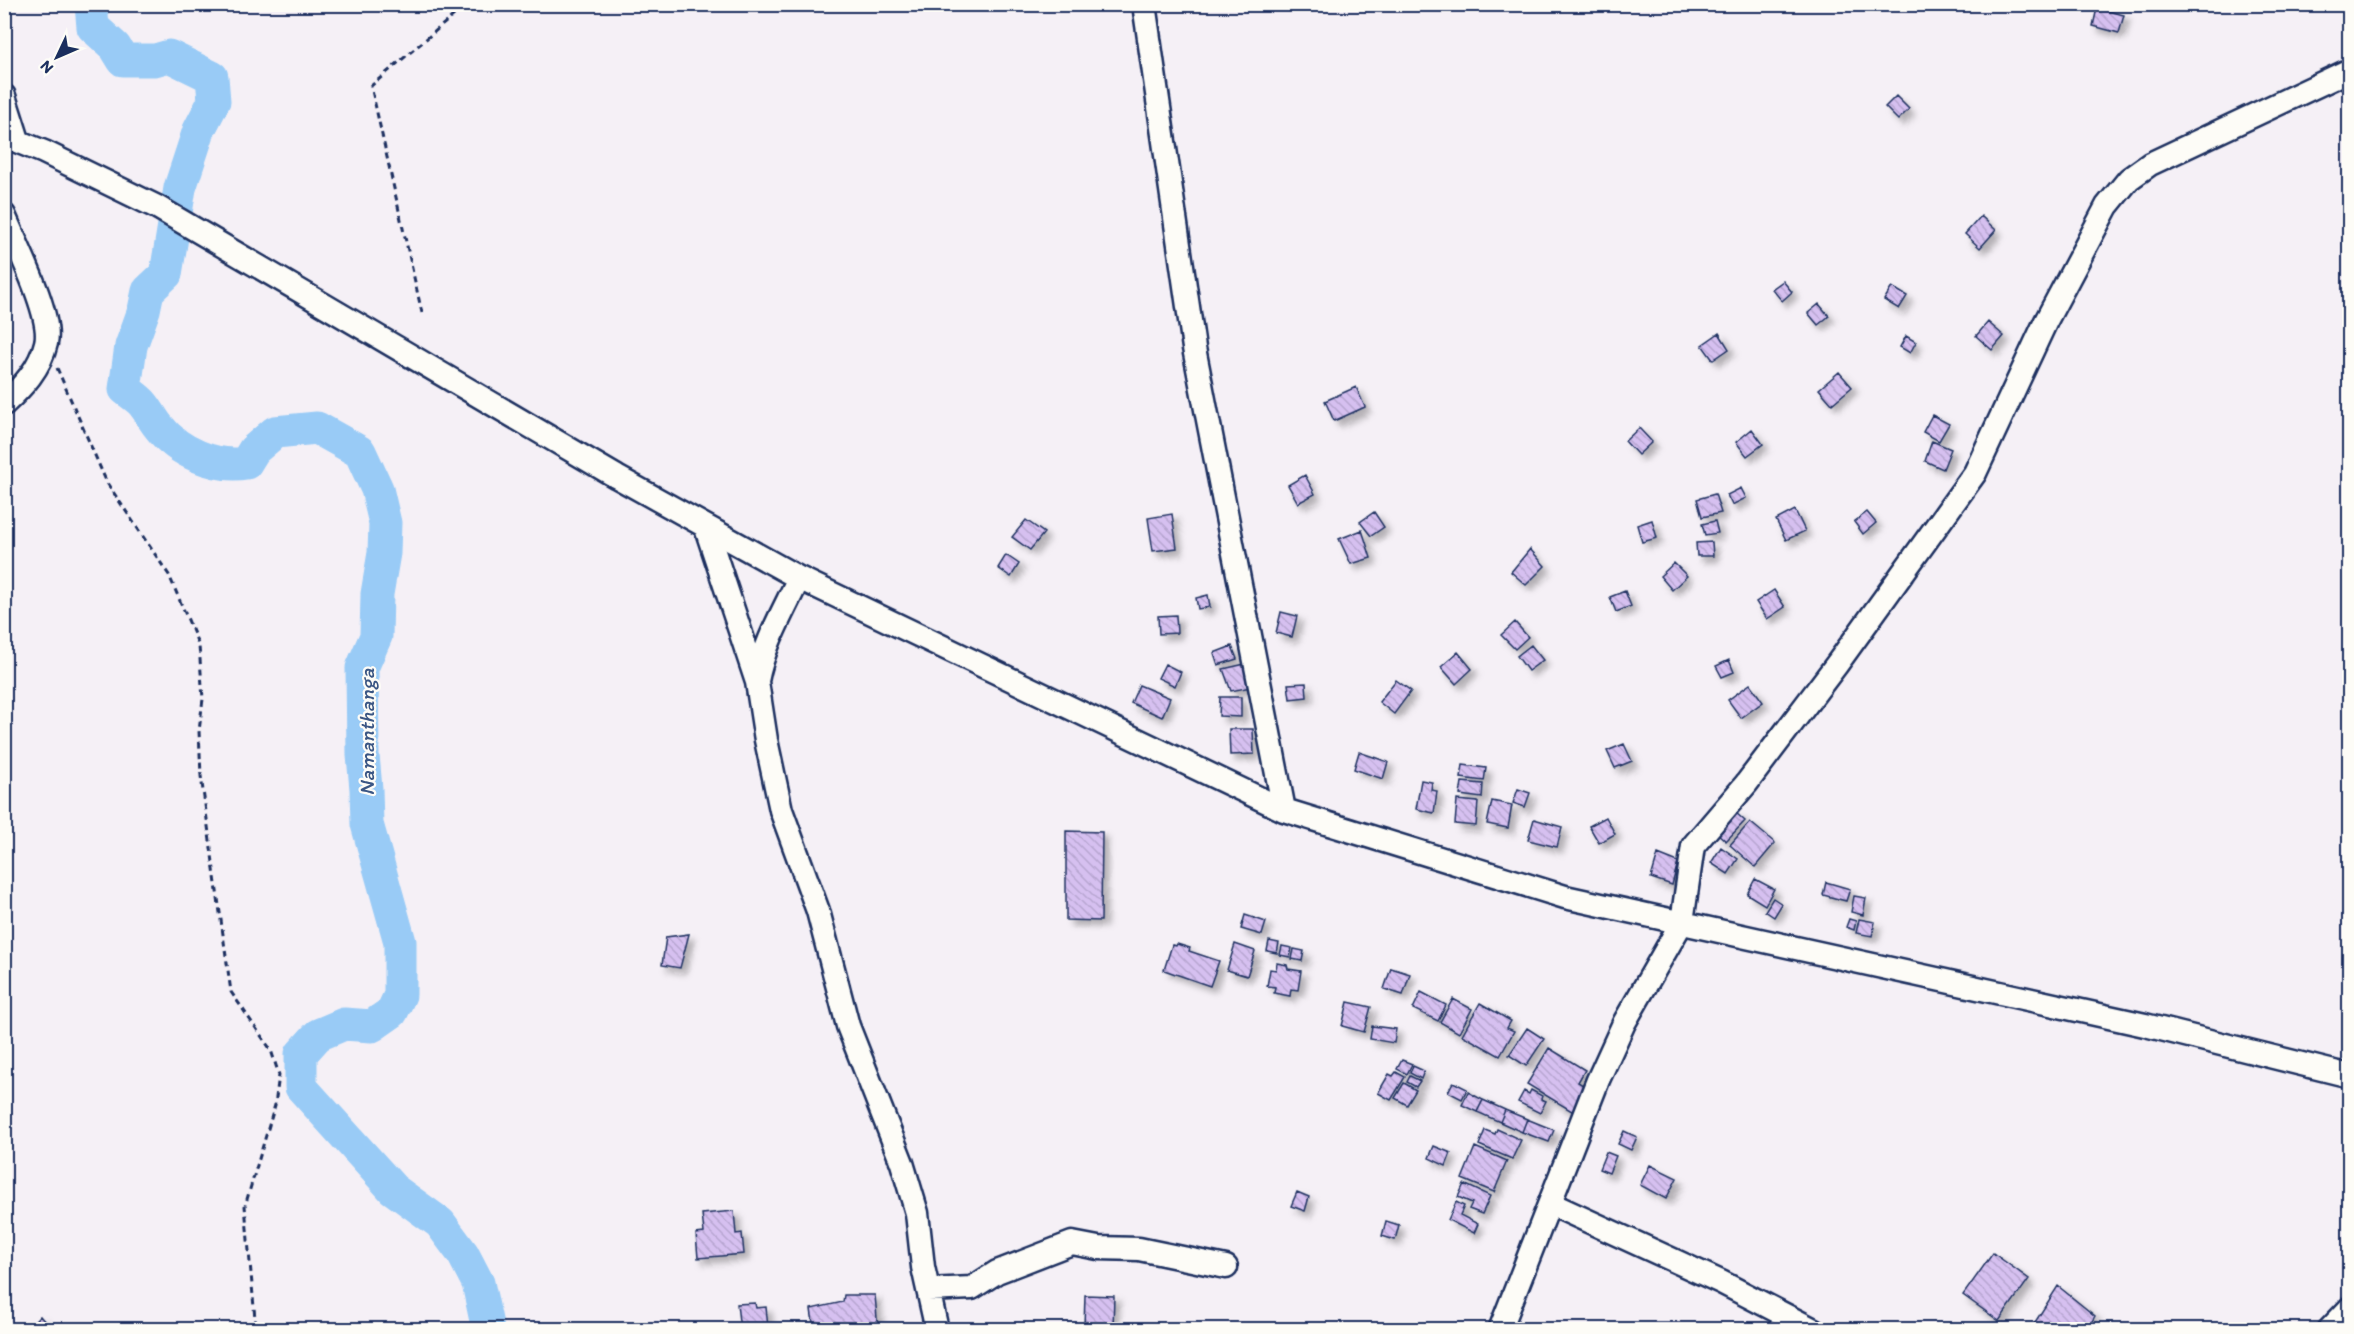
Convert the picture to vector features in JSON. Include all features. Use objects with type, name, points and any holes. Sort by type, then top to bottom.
[{"type":"street","points":[[1144,4],[1194,348],[1284,810]]},
{"type":"street","points":[[1500,1329],[1598,1080],[1624,1023],[1682,922],[1693,846],[1746,784],[1837,664],[1975,473],[2046,321],[2117,191],[2129,178],[2150,164],[2349,70]]},
{"type":"street","points":[[4,96],[11,138],[157,207],[706,528],[800,578],[1284,810],[1565,897],[2134,1023],[2349,1076]]},
{"type":"street","points":[[4,215],[47,323],[46,343],[40,361],[33,374],[4,404]]},
{"type":"street","points":[[706,528],[757,682],[766,740],[781,810],[818,911],[848,1026],[902,1163],[917,1213],[928,1290],[937,1329]]},
{"type":"street","points":[[757,682],[770,637],[800,578]]},
{"type":"street","points":[[1551,1204],[1721,1282],[1814,1329]]},
{"type":"street","points":[[928,1290],[972,1288],[998,1272],[1072,1243],[1098,1248],[1139,1249],[1226,1267]]},
{"type":"street","points":[[2329,1329],[2349,1308]]},
{"type":"path","points":[[422,313],[371,86],[467,4]]},
{"type":"path","points":[[46,343],[107,483],[170,575],[199,646],[203,699],[199,731],[201,776],[231,993],[271,1050],[279,1075],[275,1105],[245,1206],[256,1329]]},
{"type":"building","points":[[2097,8],[2124,15],[2119,33],[2093,26]]},
{"type":"building","points":[[1896,96],[1909,109],[1898,120],[1885,107]]},
{"type":"building","points":[[1981,216],[1996,230],[1980,248],[1965,234]]},
{"type":"building","points":[[1783,281],[1792,292],[1782,301],[1772,289]]},
{"type":"building","points":[[1892,287],[1907,296],[1899,309],[1884,300]]},
{"type":"building","points":[[1819,304],[1829,316],[1818,325],[1808,313]]},
{"type":"building","points":[[1988,322],[2004,336],[1992,350],[1976,336]]},
{"type":"building","points":[[1719,333],[1729,349],[1713,360],[1702,345]]},
{"type":"building","points":[[1906,336],[1916,342],[1910,353],[1900,347]]},
{"type":"building","points":[[1839,372],[1852,387],[1832,404],[1819,389]]},
{"type":"building","points":[[1356,387],[1365,407],[1334,421],[1325,401]]},
{"type":"building","points":[[1932,415],[1949,424],[1939,441],[1923,432]]},
{"type":"building","points":[[1639,428],[1652,442],[1638,455],[1625,441]]},
{"type":"building","points":[[1752,429],[1763,444],[1747,456],[1736,442]]},
{"type":"building","points":[[1932,441],[1951,449],[1943,469],[1925,461]]},
{"type":"building","points":[[1305,475],[1315,494],[1298,503],[1288,485]]},
{"type":"building","points":[[1741,488],[1746,498],[1732,505],[1727,495]]},
{"type":"building","points":[[1715,494],[1721,513],[1702,517],[1697,499]]},
{"type":"building","points":[[1795,510],[1805,531],[1786,540],[1776,520]]},
{"type":"building","points":[[1374,512],[1384,527],[1371,536],[1360,522]]},
{"type":"building","points":[[1867,512],[1876,523],[1863,534],[1854,522]]},
{"type":"building","points":[[1172,514],[1177,548],[1153,551],[1148,518]]},
{"type":"building","points":[[1026,520],[1044,533],[1030,550],[1012,537]]},
{"type":"building","points":[[1652,520],[1657,538],[1642,542],[1637,525]]},
{"type":"building","points":[[1715,521],[1718,533],[1705,535],[1702,524]]},
{"type":"building","points":[[1362,530],[1371,558],[1351,564],[1339,539]]},
{"type":"building","points":[[1712,542],[1713,556],[1697,556],[1696,543]]},
{"type":"building","points":[[1530,549],[1545,566],[1526,585],[1511,572]]},
{"type":"building","points":[[1006,555],[1019,564],[1011,577],[998,568]]},
{"type":"building","points":[[1674,563],[1687,576],[1672,590],[1660,576]]},
{"type":"building","points":[[1774,590],[1785,607],[1767,619],[1756,602]]},
{"type":"building","points":[[1625,591],[1631,606],[1616,612],[1610,597]]},
{"type":"building","points":[[1208,595],[1210,607],[1198,609],[1196,598]]},
{"type":"building","points":[[1281,612],[1297,616],[1292,637],[1276,633]]},
{"type":"building","points":[[1176,615],[1177,633],[1159,634],[1158,616]]},
{"type":"building","points":[[1515,622],[1528,637],[1515,649],[1501,635]]},
{"type":"building","points":[[1531,645],[1543,660],[1528,671],[1517,656]]},
{"type":"building","points":[[1232,646],[1237,659],[1218,665],[1214,653]]},
{"type":"building","points":[[1458,652],[1472,669],[1456,684],[1441,667]]},
{"type":"building","points":[[1729,660],[1734,672],[1722,677],[1716,666]]},
{"type":"building","points":[[1165,664],[1181,672],[1175,686],[1158,678]]},
{"type":"building","points":[[1245,664],[1251,687],[1231,691],[1223,669]]},
{"type":"building","points":[[1396,680],[1411,691],[1394,714],[1379,702]]},
{"type":"building","points":[[1306,683],[1307,697],[1290,699],[1288,684]]},
{"type":"building","points":[[1750,684],[1763,702],[1741,718],[1728,700]]},
{"type":"building","points":[[1139,685],[1170,698],[1162,717],[1131,703]]},
{"type":"building","points":[[1220,697],[1241,697],[1241,717],[1219,716]]},
{"type":"building","points":[[1229,729],[1253,729],[1254,754],[1230,755]]},
{"type":"building","points":[[1624,744],[1632,761],[1615,768],[1607,751]]},
{"type":"building","points":[[1359,752],[1388,762],[1383,779],[1354,769]]},
{"type":"building","points":[[1463,765],[1486,768],[1484,781],[1461,778]]},
{"type":"building","points":[[1421,780],[1432,782],[1431,790],[1437,791],[1434,813],[1416,809]]},
{"type":"building","points":[[1462,782],[1483,784],[1482,798],[1460,795]]},
{"type":"building","points":[[1518,789],[1530,793],[1525,807],[1513,803]]},
{"type":"building","points":[[1457,800],[1478,802],[1476,826],[1455,824]]},
{"type":"building","points":[[1492,801],[1512,805],[1508,828],[1487,824]]},
{"type":"building","points":[[1735,812],[1745,821],[1726,841],[1717,833]]},
{"type":"building","points":[[1606,817],[1615,834],[1599,843],[1589,826]]},
{"type":"building","points":[[1534,819],[1562,827],[1557,847],[1528,840]]},
{"type":"building","points":[[1750,822],[1775,843],[1755,867],[1730,845]]},
{"type":"building","points":[[1066,831],[1102,832],[1101,921],[1066,920]]},
{"type":"building","points":[[1721,847],[1738,859],[1728,874],[1711,863]]},
{"type":"building","points":[[1658,854],[1678,862],[1672,885],[1651,878]]},
{"type":"building","points":[[1755,879],[1774,889],[1765,905],[1747,894]]},
{"type":"building","points":[[1826,882],[1850,889],[1846,901],[1823,895]]},
{"type":"building","points":[[1854,896],[1866,898],[1863,915],[1851,912]]},
{"type":"building","points":[[1773,898],[1782,904],[1774,917],[1765,911]]},
{"type":"building","points":[[1245,915],[1266,922],[1262,935],[1241,929]]},
{"type":"building","points":[[1849,919],[1856,921],[1854,930],[1846,927]]},
{"type":"building","points":[[1859,919],[1875,922],[1872,936],[1856,933]]},
{"type":"building","points":[[689,934],[680,968],[662,965],[666,937]]},
{"type":"building","points":[[1269,941],[1279,943],[1277,953],[1267,951]]},
{"type":"building","points":[[1177,944],[1190,948],[1189,951],[1219,961],[1210,986],[1164,970],[1172,945]]},
{"type":"building","points":[[1235,944],[1255,951],[1247,976],[1227,970]]},
{"type":"building","points":[[1282,946],[1292,948],[1290,957],[1280,955]]},
{"type":"building","points":[[1294,949],[1304,951],[1302,961],[1292,959]]},
{"type":"building","points":[[1277,963],[1287,965],[1288,969],[1301,971],[1298,990],[1291,989],[1290,996],[1274,993],[1275,987],[1267,986],[1270,969],[1276,970]]},
{"type":"building","points":[[1391,968],[1410,974],[1403,995],[1384,989]]},
{"type":"building","points":[[1421,992],[1446,1005],[1438,1021],[1413,1009]]},
{"type":"building","points":[[1453,999],[1472,1009],[1459,1033],[1440,1022]]},
{"type":"building","points":[[1348,1002],[1371,1007],[1364,1032],[1342,1026]]},
{"type":"building","points":[[1480,1003],[1511,1021],[1507,1028],[1514,1031],[1500,1056],[1462,1035]]},
{"type":"building","points":[[1372,1026],[1396,1029],[1394,1043],[1370,1039]]},
{"type":"building","points":[[1527,1028],[1544,1039],[1526,1066],[1509,1055]]},
{"type":"building","points":[[1549,1048],[1585,1070],[1578,1082],[1589,1089],[1575,1113],[1527,1084]]},
{"type":"building","points":[[1402,1060],[1412,1064],[1407,1074],[1397,1069]]},
{"type":"building","points":[[1413,1066],[1424,1071],[1421,1079],[1410,1073]]},
{"type":"building","points":[[1396,1072],[1405,1077],[1391,1100],[1378,1093],[1389,1074],[1393,1076]]},
{"type":"building","points":[[1410,1076],[1420,1081],[1416,1087],[1407,1082]]},
{"type":"building","points":[[1453,1082],[1467,1089],[1462,1099],[1448,1092]]},
{"type":"building","points":[[1404,1083],[1416,1090],[1407,1105],[1395,1098]]},
{"type":"building","points":[[1531,1090],[1546,1101],[1540,1113],[1518,1102],[1524,1091],[1529,1094]]},
{"type":"building","points":[[1468,1092],[1483,1100],[1477,1112],[1462,1105]]},
{"type":"building","points":[[1483,1100],[1505,1110],[1500,1122],[1477,1112]]},
{"type":"building","points":[[1505,1110],[1527,1119],[1522,1132],[1500,1122]]},
{"type":"building","points":[[1527,1119],[1554,1130],[1549,1142],[1522,1132]]},
{"type":"building","points":[[1497,1129],[1521,1140],[1512,1159],[1479,1145],[1485,1130],[1495,1134]]},
{"type":"building","points":[[1624,1131],[1637,1137],[1631,1150],[1618,1144]]},
{"type":"building","points":[[1434,1146],[1451,1153],[1446,1166],[1429,1158]]},
{"type":"building","points":[[1475,1147],[1507,1161],[1494,1192],[1462,1179]]},
{"type":"building","points":[[1606,1152],[1616,1156],[1609,1173],[1599,1169]]},
{"type":"building","points":[[1650,1165],[1677,1178],[1666,1199],[1640,1185]]},
{"type":"building","points":[[1464,1184],[1490,1196],[1482,1214],[1469,1209],[1472,1203],[1458,1197]]},
{"type":"building","points":[[1297,1192],[1309,1197],[1305,1211],[1291,1206]]},
{"type":"building","points":[[1456,1202],[1464,1206],[1460,1215],[1478,1224],[1474,1233],[1448,1220]]},
{"type":"building","points":[[734,1211],[736,1234],[742,1233],[744,1254],[698,1258],[696,1234],[704,1233],[702,1214]]},
{"type":"building","points":[[1386,1221],[1399,1225],[1395,1240],[1382,1236]]},
{"type":"building","points":[[1993,1253],[2029,1279],[1999,1321],[1963,1295]]},
{"type":"building","points":[[2058,1286],[2095,1316],[2087,1330],[2030,1330]]},
{"type":"building","points":[[844,1295],[875,1295],[878,1330],[814,1330],[811,1309],[843,1302]]},
{"type":"building","points":[[1085,1295],[1114,1296],[1113,1328],[1084,1327]]},
{"type":"building","points":[[755,1303],[756,1308],[766,1307],[768,1328],[740,1330],[737,1304]]},
{"type":"building","points":[[40,1316],[52,1330],[27,1330]]},
{"type":"waterway","name":"Namanthanga","points":[[91,4],[93,27],[115,47],[123,60],[155,60],[169,56],[212,77],[214,101],[199,130],[180,188],[166,274],[148,291],[131,346],[125,389],[143,404],[167,436],[176,444],[198,456],[222,463],[246,463],[254,450],[275,432],[317,428],[360,452],[377,489],[385,523],[384,553],[377,594],[376,636],[362,668],[363,755],[367,824],[400,942],[400,995],[392,1012],[372,1026],[344,1024],[318,1035],[301,1054],[301,1087],[393,1189],[440,1223],[463,1254],[478,1283],[488,1330]]}]
